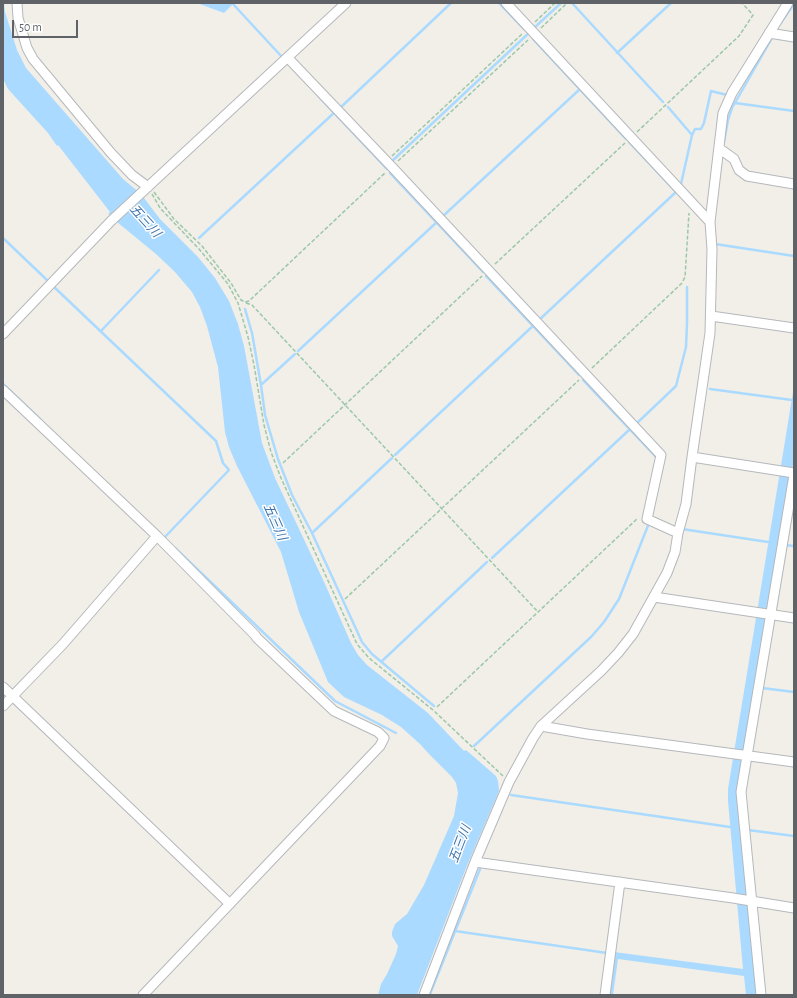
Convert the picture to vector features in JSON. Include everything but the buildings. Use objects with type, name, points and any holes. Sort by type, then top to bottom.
[{"type":"street","points":[[17,3],[18,18],[27,48],[33,59],[111,153],[132,175],[148,187]]},
{"type":"street","points":[[3,334],[111,221],[346,3]]},
{"type":"street","points":[[506,3],[710,222]]},
{"type":"street","points":[[424,995],[475,862],[509,782],[533,738],[541,726],[601,672],[633,634],[667,573],[675,552],[678,533],[686,504],[710,333],[712,249],[710,222],[720,149],[723,113],[732,93],[788,3]]},
{"type":"street","points":[[769,34],[794,37]]},
{"type":"street","points":[[288,58],[389,164],[661,456],[647,519],[678,533]]},
{"type":"street","points":[[720,149],[734,159],[739,170],[746,176],[794,184]]},
{"type":"street","points":[[711,316],[793,328]]},
{"type":"street","points":[[3,390],[157,536],[256,634],[257,638],[334,711],[378,732],[384,738],[380,746],[143,995]]},
{"type":"street","points":[[692,457],[794,474],[742,792],[742,805],[761,995]]},
{"type":"street","points":[[3,706],[63,644],[157,536]]},
{"type":"street","points":[[654,597],[794,618]]},
{"type":"street","points":[[3,687],[230,904]]},
{"type":"street","points":[[541,726],[587,734],[794,762]]},
{"type":"street","points":[[475,862],[794,908]]},
{"type":"street","points":[[605,995],[620,882]]},
{"type":"path","points":[[389,164],[532,30],[555,3]]},
{"type":"path","points":[[245,302],[249,301],[389,164],[532,30],[567,3]]},
{"type":"path","points":[[283,463],[739,36],[753,15],[742,3]]},
{"type":"path","points":[[148,187],[174,219],[202,246],[231,283],[241,300],[252,305],[538,612]]},
{"type":"path","points":[[148,187],[160,208],[199,249],[228,284],[238,303],[250,344],[264,425],[271,452],[281,478],[357,644],[369,658],[433,710],[509,782]]},
{"type":"path","points":[[345,599],[682,283],[685,277],[689,216],[692,202]]},
{"type":"path","points":[[437,707],[640,516],[647,519]]},
{"type":"water","name":"五三川","points":[[3,3],[17,50],[26,68],[123,179],[141,194],[160,219],[198,257],[215,278],[229,301],[238,324],[244,346],[262,443],[275,478],[351,643],[358,655],[367,665],[428,713],[464,751],[466,750],[496,776],[499,791],[466,868],[417,995],[378,995],[381,984],[396,954],[398,946],[392,936],[395,924],[407,914],[424,885],[454,816],[458,793],[456,783],[420,744],[401,727],[382,715],[344,697],[328,682],[299,612],[281,552],[237,466],[229,447],[225,432],[218,367],[207,326],[200,307],[192,292],[175,272],[156,254],[117,222],[113,216],[108,214],[110,212],[58,145],[57,146],[48,133],[8,89],[3,79]]},
{"type":"water","points":[[197,3],[234,3],[224,13]]},
{"type":"water","points":[[794,386],[794,459],[740,783],[757,995],[746,995],[744,976],[618,959],[613,995],[608,995],[614,952],[743,969],[728,789]]},
{"type":"waterway","points":[[340,108],[451,3]]},
{"type":"waterway","points":[[499,3],[524,29]]},
{"type":"waterway","points":[[534,28],[561,3]]},
{"type":"waterway","points":[[572,3],[663,102]]},
{"type":"waterway","points":[[617,53],[671,3]]},
{"type":"waterway","points":[[233,4],[282,57]]},
{"type":"waterway","points":[[780,24],[794,4]]},
{"type":"waterway","points":[[391,162],[530,32]]},
{"type":"waterway","points":[[724,142],[732,108],[772,38]]},
{"type":"waterway","points":[[533,39],[626,139]]},
{"type":"waterway","points":[[442,217],[580,89]]},
{"type":"waterway","points":[[681,184],[692,135],[695,129],[701,129],[704,123],[711,91],[727,95]]},
{"type":"waterway","points":[[320,98],[387,169]]},
{"type":"waterway","points":[[735,103],[794,111]]},
{"type":"waterway","points":[[668,107],[692,135]]},
{"type":"waterway","points":[[199,238],[336,111]]},
{"type":"waterway","points":[[539,320],[676,192],[629,142]]},
{"type":"waterway","points":[[390,173],[483,272]]},
{"type":"waterway","points":[[298,351],[438,221]]},
{"type":"waterway","points":[[3,238],[48,281]]},
{"type":"waterway","points":[[715,244],[794,256]]},
{"type":"waterway","points":[[101,331],[159,270]]},
{"type":"waterway","points":[[486,276],[579,375]]},
{"type":"waterway","points":[[53,286],[216,441],[223,463],[229,470],[164,538]]},
{"type":"waterway","points":[[636,424],[676,386],[686,347],[687,287]]},
{"type":"waterway","points":[[245,309],[252,333],[265,415],[278,459],[292,495],[312,533],[362,642],[372,654],[434,706]]},
{"type":"waterway","points":[[395,455],[535,324]]},
{"type":"waterway","points":[[262,384],[295,354]]},
{"type":"waterway","points":[[583,380],[656,457]]},
{"type":"waterway","points":[[3,384],[41,420]]},
{"type":"waterway","points":[[710,389],[792,400]]},
{"type":"waterway","points":[[492,558],[629,430]]},
{"type":"waterway","points":[[312,533],[392,458]]},
{"type":"waterway","points":[[474,746],[591,637],[604,622],[619,599],[649,523]]},
{"type":"waterway","points":[[682,529],[768,542]]},
{"type":"waterway","points":[[785,545],[794,546]]},
{"type":"waterway","points":[[175,548],[335,701],[396,733]]},
{"type":"waterway","points":[[381,662],[487,562]]},
{"type":"waterway","points":[[762,688],[794,692]]},
{"type":"waterway","points":[[511,795],[730,827]]},
{"type":"waterway","points":[[748,830],[794,836]]},
{"type":"waterway","points":[[430,994],[480,869]]},
{"type":"waterway","points":[[455,931],[607,953]]}]
